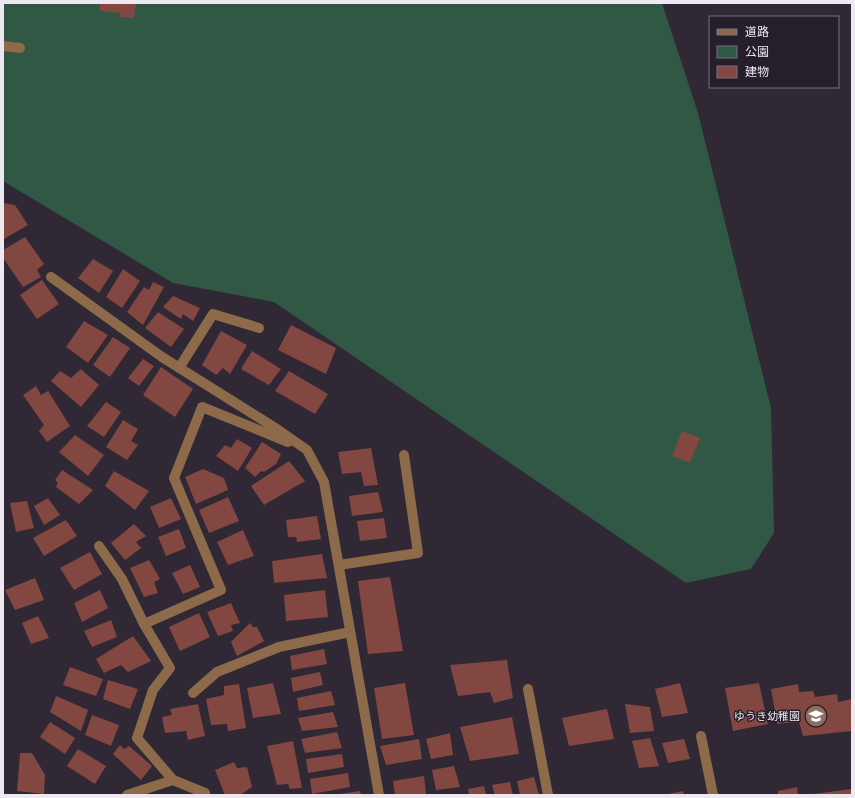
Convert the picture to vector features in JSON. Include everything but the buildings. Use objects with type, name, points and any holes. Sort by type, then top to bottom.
[{"type":"street","points":[[3,46],[20,48]]},
{"type":"street","points":[[51,277],[162,358],[277,429],[307,450],[324,482],[379,795]]},
{"type":"street","points":[[179,368],[213,314],[259,328]]},
{"type":"street","points":[[144,624],[221,590],[174,478],[202,407],[307,450]]},
{"type":"street","points":[[339,566],[418,553],[404,455]]},
{"type":"street","points":[[99,546],[122,579],[144,624],[170,668],[153,690],[137,738],[173,780],[206,793]]},
{"type":"street","points":[[193,693],[217,672],[279,648],[350,632]]},
{"type":"street","points":[[528,689],[548,795]]},
{"type":"street","points":[[701,736],[713,795]]},
{"type":"street","points":[[127,795],[173,780]]},
{"type":"green space","points":[[3,3],[662,3],[698,113],[771,408],[774,533],[751,569],[686,583],[274,302],[173,283],[3,181]]},
{"type":"place","name":"ゆうき幼稚園","points":[[816,716]]}]
